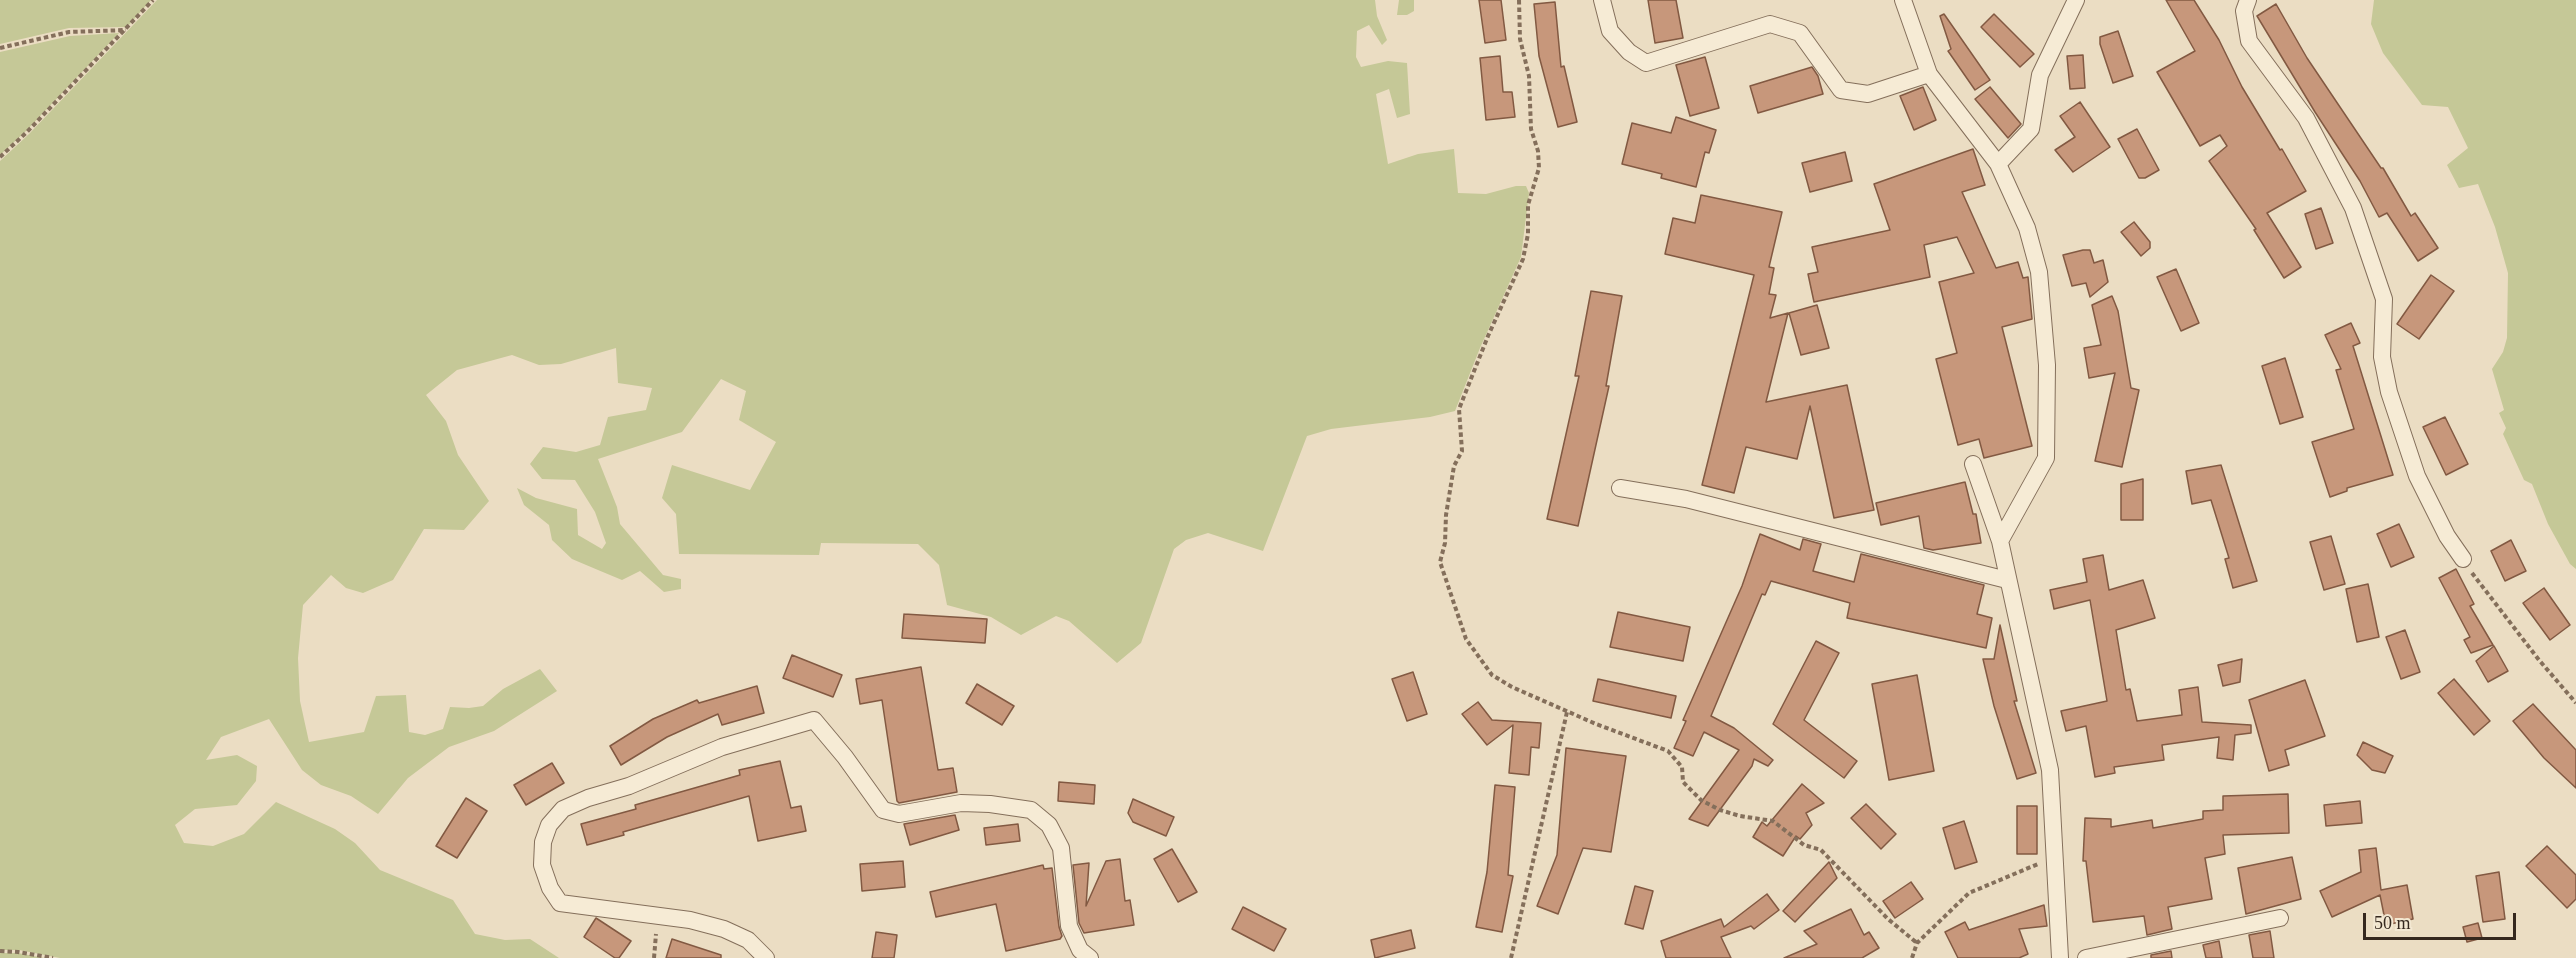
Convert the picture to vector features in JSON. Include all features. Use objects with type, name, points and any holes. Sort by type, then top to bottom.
[{"type":"street","points":[[1602,0],[1610,31],[1629,52],[1646,63],[1770,24],[1800,33],[1841,90],[1868,94],[1929,74]]},
{"type":"street","points":[[1904,0],[1929,74],[1998,164],[2027,228],[2039,272],[2047,365],[2046,458],[2000,541]]},
{"type":"street","points":[[1998,164],[2031,129],[2040,75],[2076,0]]},
{"type":"street","points":[[2248,0],[2244,11],[2249,41],[2306,118],[2353,208],[2384,299],[2382,357],[2389,393],[2417,476],[2447,536],[2463,559]]},
{"type":"street","points":[[1973,464],[2000,541],[2050,770],[2060,958]]},
{"type":"street","points":[[1620,488],[1686,499],[2007,580]]},
{"type":"street","points":[[766,958],[748,940],[724,928],[658,915],[560,903],[550,888],[542,865],[543,842],[549,825],[563,809],[588,798],[629,786],[722,747],[814,720],[845,757],[883,810],[899,814],[961,803],[990,804],[1031,810],[1049,825],[1061,848],[1069,926],[1080,950],[1090,958]]},
{"type":"street","points":[[2086,958],[2280,918]]},
{"type":"path","points":[[0,157],[127,30],[153,0]]},
{"type":"path","points":[[1519,0],[1520,39],[1529,76],[1531,129],[1538,151],[1539,168],[1528,205],[1528,234],[1523,259],[1501,305],[1459,409],[1462,451],[1454,466],[1446,515],[1445,543],[1440,562],[1466,639],[1492,675],[1512,687],[1567,712],[1668,751],[1682,767],[1683,782],[1701,800],[1720,810],[1740,816],[1773,821],[1804,845],[1821,850],[1888,919],[1917,943]]},
{"type":"path","points":[[0,48],[69,32],[127,30]]},
{"type":"path","points":[[2463,559],[2502,613],[2576,704]]},
{"type":"path","points":[[1510,958],[1567,712]]},
{"type":"path","points":[[1912,958],[1917,943],[1969,893],[2055,857]]},
{"type":"path","points":[[654,958],[658,915]]},
{"type":"path","points":[[0,951],[53,958]]},
{"type":"green space","points":[[0,0],[151,0],[127,27],[69,28],[0,44]]},
{"type":"green space","points":[[157,0],[1375,0],[1377,16],[1387,40],[1382,45],[1369,25],[1357,31],[1356,57],[1361,67],[1388,61],[1407,63],[1410,114],[1397,118],[1389,89],[1376,94],[1388,164],[1418,154],[1454,149],[1458,193],[1486,194],[1516,186],[1526,186],[1529,193],[1521,257],[1480,348],[1455,411],[1430,417],[1331,429],[1307,436],[1263,551],[1208,533],[1186,540],[1174,549],[1141,643],[1117,663],[1069,621],[1056,616],[1021,635],[991,617],[947,605],[939,565],[918,544],[821,543],[819,555],[679,554],[676,514],[662,498],[672,465],[750,490],[776,442],[739,420],[746,391],[721,379],[682,432],[598,459],[617,507],[620,524],[663,575],[681,579],[681,589],[664,592],[640,571],[622,580],[572,559],[552,540],[549,525],[524,505],[517,488],[536,498],[577,509],[578,535],[602,549],[606,543],[595,512],[575,480],[542,479],[530,464],[543,447],[576,452],[600,445],[608,417],[646,410],[652,388],[618,383],[616,348],[561,364],[539,365],[512,355],[457,370],[426,395],[446,421],[458,455],[489,501],[464,530],[424,529],[393,580],[363,593],[346,588],[331,575],[303,605],[298,658],[300,701],[309,742],[364,732],[376,696],[406,695],[409,732],[425,735],[443,729],[450,707],[483,706],[503,689],[540,669],[557,691],[494,731],[449,747],[408,778],[378,814],[351,796],[321,785],[302,770],[269,719],[221,737],[206,760],[237,755],[257,766],[256,781],[237,805],[195,809],[175,825],[184,843],[213,846],[244,834],[276,802],[335,829],[355,843],[380,870],[453,900],[475,934],[505,940],[530,939],[559,958],[60,958],[19,950],[0,950],[0,161],[29,134]]},
{"type":"green space","points":[[1399,0],[1414,0],[1414,11],[1407,15],[1397,15]]},
{"type":"green space","points":[[2374,0],[2576,0],[2576,569],[2570,564],[2548,524],[2532,484],[2524,480],[2503,434],[2506,428],[2499,413],[2504,410],[2492,369],[2503,352],[2507,338],[2508,273],[2495,227],[2478,184],[2459,188],[2447,165],[2468,148],[2448,107],[2422,105],[2383,53],[2371,24]]},
{"type":"green space","points":[[119,33],[26,131],[0,155],[0,52],[70,36]]},
{"type":"green space","points":[[0,953],[18,953],[44,958],[0,958]]},
{"type":"building","points":[[1479,0],[1501,0],[1506,40],[1485,43]]},
{"type":"building","points":[[1648,0],[1676,0],[1683,38],[1655,43]]},
{"type":"building","points":[[2166,0],[2194,0],[2219,40],[2242,87],[2306,191],[2267,213],[2301,267],[2284,278],[2254,230],[2256,229],[2209,161],[2227,146],[2220,135],[2200,146],[2157,72],[2195,51]]},
{"type":"building","points":[[1555,2],[1561,67],[1564,66],[1577,122],[1558,127],[1539,56],[1534,4]]},
{"type":"building","points":[[2276,4],[2307,58],[2383,168],[2411,216],[2415,213],[2438,248],[2418,261],[2387,213],[2379,217],[2360,181],[2257,16]]},
{"type":"building","points":[[1944,14],[1990,80],[1975,90],[1948,51],[1951,49],[1940,16]]},
{"type":"building","points":[[1994,14],[2034,54],[2020,67],[1981,27]]},
{"type":"building","points":[[2118,31],[2133,76],[2113,83],[2100,44],[2100,37]]},
{"type":"building","points":[[2083,55],[2085,88],[2070,89],[2067,56]]},
{"type":"building","points":[[1500,56],[1503,92],[1512,92],[1515,117],[1486,120],[1480,58]]},
{"type":"building","points":[[1705,57],[1719,108],[1690,116],[1676,65]]},
{"type":"building","points":[[1812,67],[1818,76],[1823,94],[1758,113],[1750,86]]},
{"type":"building","points":[[1923,87],[1936,120],[1914,130],[1900,96]]},
{"type":"building","points":[[1990,87],[2021,124],[2008,138],[1975,99]]},
{"type":"building","points":[[2080,102],[2110,147],[2073,172],[2055,150],[2075,137],[2060,116]]},
{"type":"building","points":[[1676,117],[1716,130],[1709,153],[1705,152],[1696,187],[1661,178],[1662,174],[1622,164],[1632,123],[1671,133]]},
{"type":"building","points":[[2137,129],[2159,170],[2145,178],[2139,178],[2118,139]]},
{"type":"building","points":[[1973,149],[1985,185],[1962,192],[1996,268],[2018,262],[2023,278],[2028,277],[2032,319],[2002,327],[2032,446],[1984,458],[1979,439],[1958,445],[1936,359],[1957,353],[1939,282],[1974,273],[1957,237],[1924,245],[1930,277],[1814,302],[1808,274],[1818,272],[1812,247],[1890,230],[1874,184]]},
{"type":"building","points":[[1845,152],[1852,181],[1810,192],[1802,163]]},
{"type":"building","points":[[1701,195],[1782,212],[1769,267],[1774,268],[1769,294],[1776,295],[1770,318],[1788,313],[1766,402],[1847,385],[1874,510],[1834,518],[1810,406],[1797,459],[1746,447],[1734,493],[1702,485],[1754,275],[1665,254],[1673,218],[1695,223]]},
{"type":"building","points":[[2321,208],[2333,243],[2316,249],[2305,214]]},
{"type":"building","points":[[2134,222],[2150,242],[2150,248],[2141,256],[2121,232]]},
{"type":"building","points":[[2090,250],[2094,263],[2103,260],[2108,282],[2090,297],[2086,283],[2072,286],[2063,255]]},
{"type":"building","points":[[2176,269],[2199,323],[2181,331],[2157,277]]},
{"type":"building","points":[[2431,275],[2454,291],[2419,339],[2397,324]]},
{"type":"building","points":[[1591,291],[1622,296],[1606,386],[1609,386],[1578,526],[1547,519],[1579,376],[1575,376]]},
{"type":"building","points":[[2112,296],[2118,311],[2131,388],[2139,390],[2122,467],[2095,461],[2115,373],[2089,378],[2084,348],[2101,345],[2092,305]]},
{"type":"building","points":[[1817,305],[1829,348],[1801,355],[1789,313]]},
{"type":"building","points":[[2351,323],[2360,343],[2353,346],[2393,475],[2347,488],[2347,491],[2330,497],[2312,442],[2354,429],[2336,370],[2341,369],[2325,335]]},
{"type":"building","points":[[2285,358],[2303,417],[2280,424],[2262,366]]},
{"type":"building","points":[[2445,417],[2468,464],[2446,475],[2423,427]]},
{"type":"building","points":[[2221,465],[2257,581],[2233,588],[2225,559],[2229,558],[2211,500],[2192,504],[2186,471]]},
{"type":"building","points":[[2143,479],[2143,520],[2121,520],[2121,484]]},
{"type":"building","points":[[1965,482],[1973,514],[1976,514],[1981,543],[1933,550],[1924,548],[1919,516],[1881,525],[1876,503]]},
{"type":"building","points":[[2399,524],[2414,557],[2391,567],[2377,534]]},
{"type":"building","points":[[1760,534],[1800,550],[1803,539],[1821,544],[1813,571],[1854,582],[1861,554],[1984,585],[1977,614],[1992,618],[1986,648],[1847,618],[1850,603],[1771,581],[1765,595],[1762,594],[1711,716],[1734,728],[1773,760],[1768,766],[1754,759],[1752,766],[1708,826],[1689,819],[1739,750],[1704,732],[1693,756],[1674,748],[1686,721],[1683,720],[1742,586]]},
{"type":"building","points":[[2331,536],[2345,584],[2324,590],[2310,542]]},
{"type":"building","points":[[2511,540],[2526,571],[2505,581],[2491,551]]},
{"type":"building","points":[[2103,555],[2109,590],[2143,580],[2155,618],[2116,630],[2126,690],[2130,689],[2137,721],[2182,715],[2179,690],[2198,687],[2202,722],[2251,725],[2251,733],[2235,735],[2233,760],[2217,758],[2219,737],[2162,745],[2164,760],[2114,767],[2115,773],[2095,777],[2086,726],[2066,731],[2061,711],[2107,701],[2090,600],[2054,609],[2050,590],[2087,582],[2083,559]]},
{"type":"building","points":[[2456,569],[2474,604],[2470,606],[2493,645],[2471,653],[2464,640],[2470,637],[2439,578]]},
{"type":"building","points":[[2368,584],[2379,637],[2357,642],[2346,589]]},
{"type":"building","points":[[2544,588],[2570,625],[2550,640],[2523,603]]},
{"type":"building","points":[[1618,612],[1690,627],[1683,661],[1610,647]]},
{"type":"building","points":[[904,614],[987,619],[985,643],[902,638]]},
{"type":"building","points":[[2000,625],[2017,701],[2014,701],[2036,773],[2017,779],[1994,706],[1983,659],[1994,659]]},
{"type":"building","points":[[2405,630],[2420,672],[2401,679],[2386,637]]},
{"type":"building","points":[[1816,641],[1839,653],[1804,720],[1857,761],[1844,778],[1773,724]]},
{"type":"building","points":[[2494,646],[2508,671],[2488,682],[2476,661]]},
{"type":"building","points":[[792,655],[842,675],[833,697],[783,678]]},
{"type":"building","points":[[2242,659],[2240,682],[2223,686],[2218,665]]},
{"type":"building","points":[[921,667],[938,770],[953,768],[957,792],[899,803],[882,700],[860,704],[856,679]]},
{"type":"building","points":[[1413,672],[1427,714],[1407,721],[1392,679]]},
{"type":"building","points":[[1917,675],[1934,771],[1889,780],[1872,684]]},
{"type":"building","points":[[1598,679],[1676,696],[1671,718],[1593,701]]},
{"type":"building","points":[[2454,679],[2490,721],[2474,735],[2438,693]]},
{"type":"building","points":[[2305,680],[2325,736],[2285,750],[2289,765],[2269,771],[2249,700]]},
{"type":"building","points":[[977,684],[1014,706],[1002,725],[966,703]]},
{"type":"building","points":[[757,686],[764,713],[722,725],[718,714],[667,737],[621,765],[610,746],[653,719],[697,700],[699,703]]},
{"type":"building","points":[[1478,702],[1492,720],[1541,723],[1539,748],[1531,747],[1529,775],[1509,773],[1513,725],[1487,745],[1462,714]]},
{"type":"building","points":[[2533,704],[2576,750],[2576,788],[2544,758],[2513,721]]},
{"type":"building","points":[[2363,742],[2393,756],[2385,773],[2372,770],[2357,755]]},
{"type":"building","points":[[1566,748],[1626,756],[1611,852],[1583,848],[1558,914],[1537,906],[1557,855]]},
{"type":"building","points":[[780,761],[791,808],[801,806],[806,831],[758,841],[749,796],[623,832],[624,835],[587,845],[581,824],[636,809],[635,805],[740,775],[739,770]]},
{"type":"building","points":[[552,763],[564,783],[526,805],[514,785]]},
{"type":"building","points":[[1059,782],[1095,785],[1094,804],[1058,801]]},
{"type":"building","points":[[1802,784],[1824,803],[1806,813],[1812,825],[1800,839],[1796,836],[1783,856],[1753,837],[1762,822],[1767,826]]},
{"type":"building","points":[[1495,785],[1515,787],[1508,875],[1513,876],[1502,932],[1476,927],[1487,872]]},
{"type":"building","points":[[2288,794],[2289,833],[2223,835],[2225,854],[2205,858],[2212,899],[2168,907],[2172,929],[2147,935],[2144,916],[2093,922],[2086,861],[2083,861],[2085,818],[2111,819],[2111,827],[2152,820],[2153,828],[2203,819],[2203,811],[2223,810],[2223,796]]},
{"type":"building","points":[[466,798],[487,811],[457,858],[436,846]]},
{"type":"building","points":[[1133,799],[1174,817],[1166,836],[1133,822],[1128,813]]},
{"type":"building","points":[[2360,801],[2362,823],[2326,826],[2324,805]]},
{"type":"building","points":[[1866,804],[1896,834],[1881,849],[1851,818]]},
{"type":"building","points":[[2017,806],[2037,806],[2037,854],[2017,854]]},
{"type":"building","points":[[955,815],[959,830],[910,845],[904,824]]},
{"type":"building","points":[[1964,821],[1977,862],[1955,869],[1943,828]]},
{"type":"building","points":[[1018,824],[1020,841],[986,845],[984,828]]},
{"type":"building","points":[[2547,846],[2576,875],[2576,899],[2567,908],[2526,866]]},
{"type":"building","points":[[2376,848],[2381,890],[2407,885],[2413,919],[2386,925],[2380,895],[2332,917],[2320,891],[2361,872],[2359,850]]},
{"type":"building","points":[[1172,849],[1197,892],[1178,902],[1154,859]]},
{"type":"building","points":[[2292,857],[2301,899],[2246,914],[2238,868]]},
{"type":"building","points":[[1120,859],[1125,901],[1130,900],[1134,925],[1084,933],[1079,923],[1073,865],[1089,863],[1086,906],[1106,861]]},
{"type":"building","points":[[903,861],[905,887],[862,891],[860,864]]},
{"type":"building","points":[[1829,862],[1837,878],[1795,922],[1783,911]]},
{"type":"building","points":[[1043,865],[1044,869],[1052,868],[1062,936],[1060,939],[1006,951],[996,904],[936,917],[930,892]]},
{"type":"building","points":[[2499,872],[2505,919],[2483,922],[2476,876]]},
{"type":"building","points":[[1911,882],[1923,899],[1895,918],[1883,901]]},
{"type":"building","points":[[1635,886],[1653,891],[1643,929],[1625,924]]},
{"type":"building","points":[[1767,894],[1779,910],[1754,929],[1751,926],[1721,937],[1731,958],[1666,958],[1661,941],[1721,919],[1724,927]]},
{"type":"building","points":[[2044,905],[2047,926],[2019,929],[2028,954],[2019,958],[1958,958],[1945,932],[1965,922],[1969,930]]},
{"type":"building","points":[[1243,907],[1286,929],[1274,951],[1232,929]]},
{"type":"building","points":[[1851,909],[1864,935],[1869,932],[1879,948],[1862,958],[1784,958],[1817,944],[1804,931]]},
{"type":"building","points":[[596,918],[631,941],[619,958],[615,958],[584,937]]},
{"type":"building","points":[[2478,923],[2482,938],[2467,942],[2463,927]]},
{"type":"building","points":[[1411,930],[1415,948],[1375,958],[1371,940]]},
{"type":"building","points":[[2270,931],[2274,958],[2253,958],[2249,935]]},
{"type":"building","points":[[876,932],[897,935],[894,958],[872,958]]},
{"type":"building","points":[[672,939],[721,955],[721,958],[666,958]]},
{"type":"building","points":[[2219,941],[2222,958],[2206,958],[2203,945]]},
{"type":"building","points":[[2171,951],[2172,958],[2151,958],[2151,955]]}]
